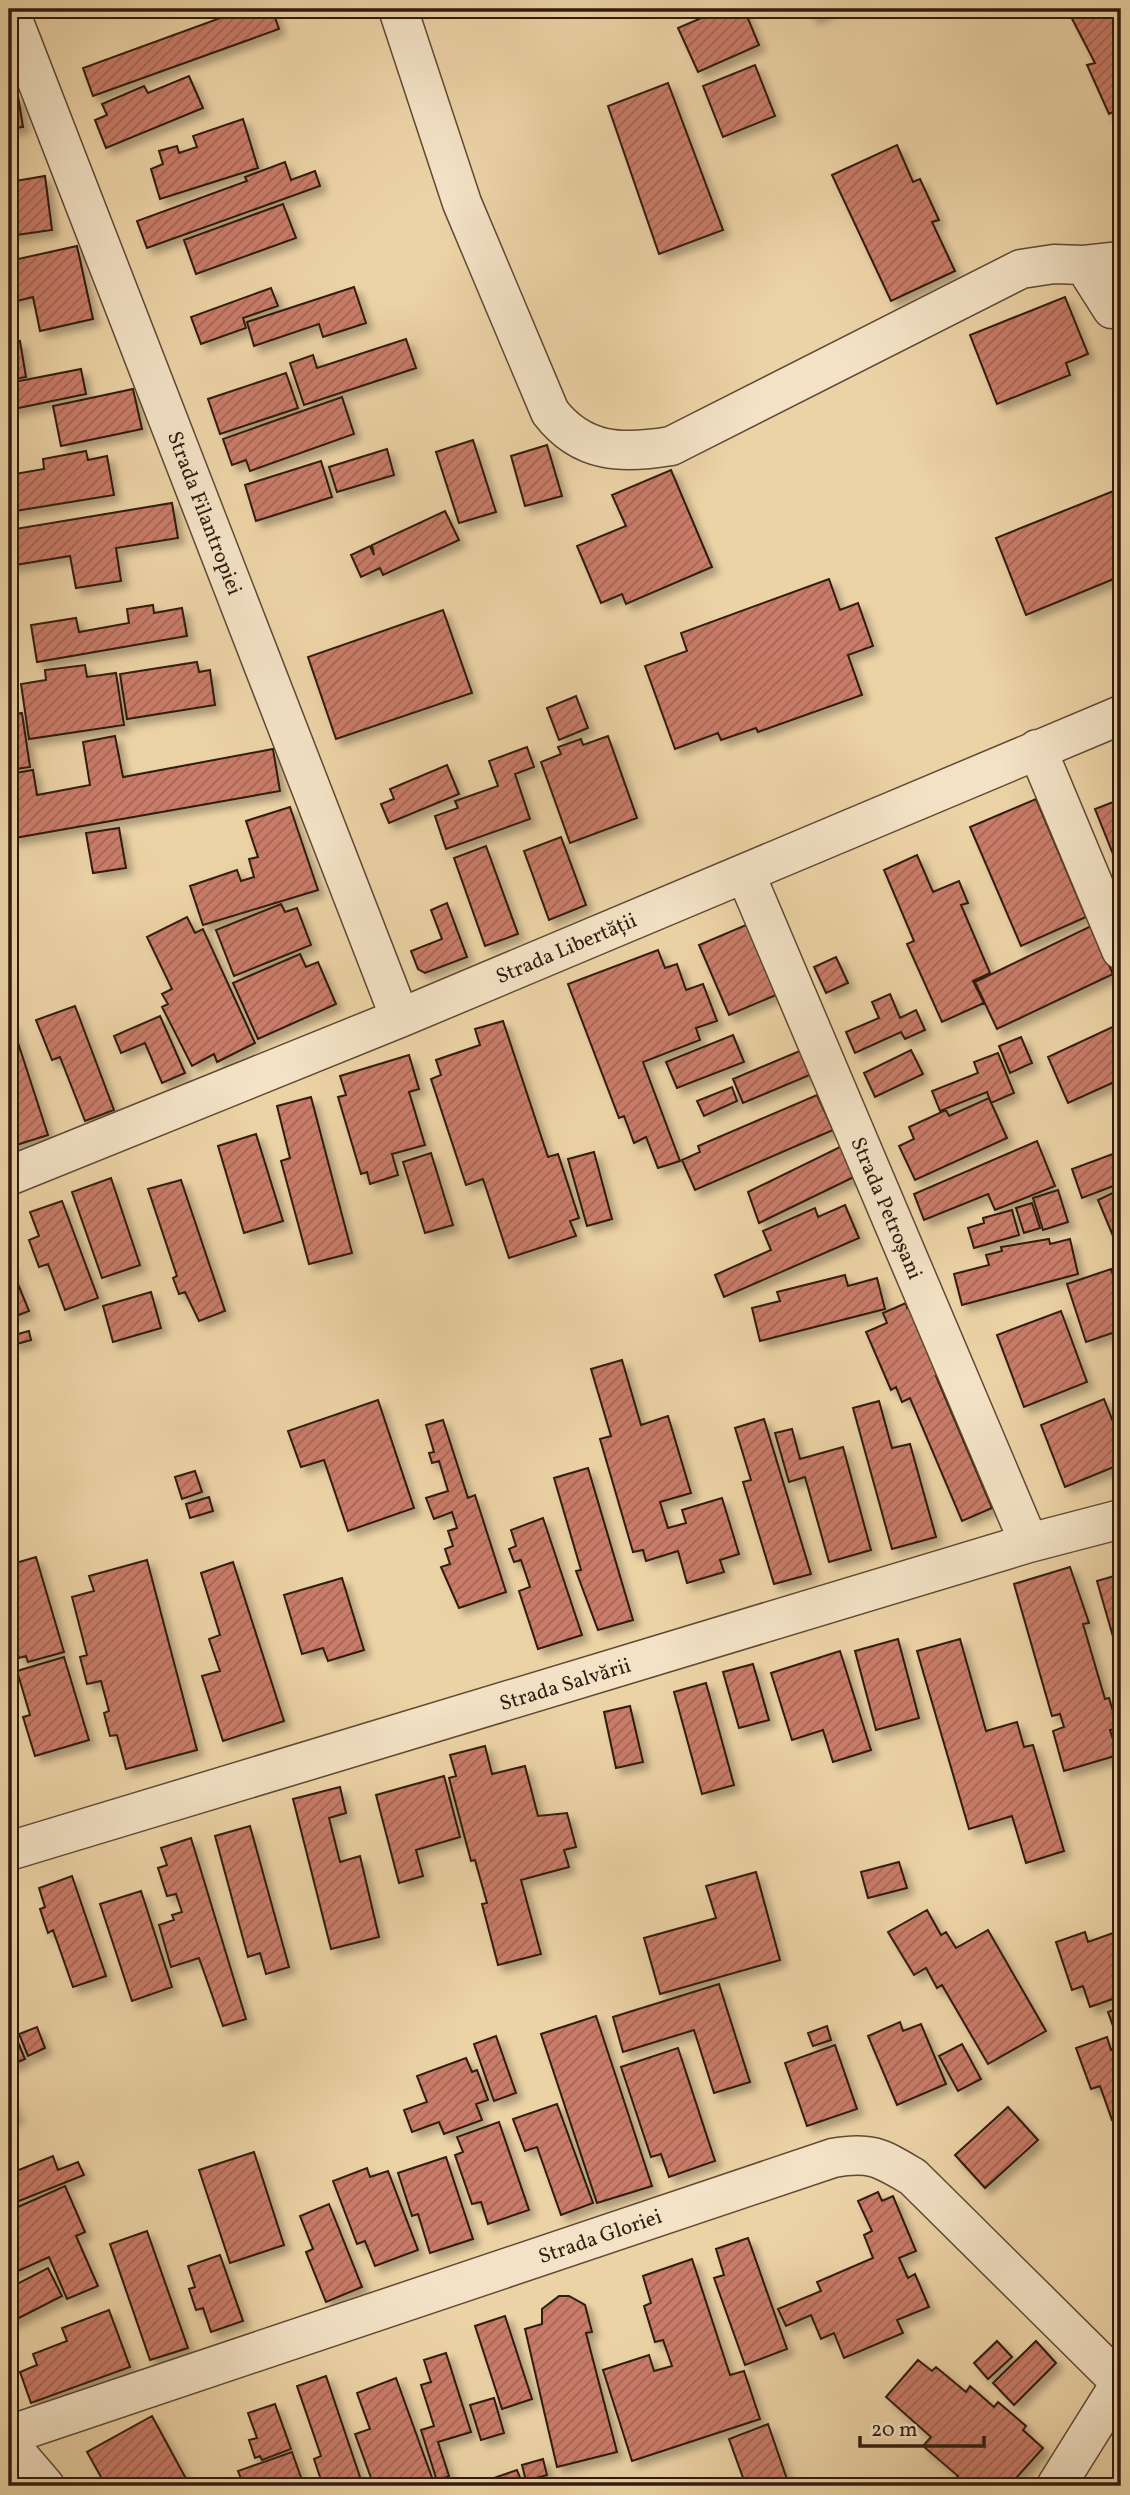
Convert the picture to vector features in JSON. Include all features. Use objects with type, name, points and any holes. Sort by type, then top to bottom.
[{"type":"street","name":"Strada Filantropiei","points":[[9,9],[400,1017]]},
{"type":"street","points":[[398,9],[462,204],[550,412],[561,427],[606,449],[634,452],[671,446],[1021,269],[1054,264],[1103,263],[1112,309],[1121,309]]},
{"type":"street","name":"Strada Libertății","points":[[9,1176],[400,1017],[1121,715]]},
{"type":"street","points":[[1037,749],[1121,950]]},
{"type":"street","name":"Strada Petroșani","points":[[745,873],[1029,1543]]},
{"type":"street","name":"Strada Salvării","points":[[9,1851],[1029,1543],[1121,1519]]},
{"type":"street","name":"Strada Gloriei","points":[[9,2435],[833,2158],[858,2154],[877,2155],[913,2177],[1121,2383]]},
{"type":"street","points":[[1056,2486],[1121,2383]]},
{"type":"street","points":[[9,2444],[45,2486]]},
{"type":"building","points":[[245,9],[272,9],[279,29],[93,96],[83,68]]},
{"type":"building","points":[[722,9],[744,9],[759,45],[698,72],[678,28]]},
{"type":"building","points":[[808,9],[831,9],[813,18]]},
{"type":"building","points":[[1067,9],[1121,9],[1121,108],[1109,114],[1087,65],[1095,63]]},
{"type":"building","points":[[755,65],[775,116],[723,137],[703,86]]},
{"type":"building","points":[[189,76],[203,108],[106,148],[95,120],[107,115],[102,104],[144,86],[148,93]]},
{"type":"building","points":[[668,83],[723,230],[659,254],[608,106]]},
{"type":"building","points":[[18,96],[23,127],[9,129],[9,97]]},
{"type":"building","points":[[243,119],[258,168],[160,199],[151,169],[163,164],[159,151],[177,146],[179,153],[197,147],[193,136]]},
{"type":"building","points":[[897,145],[913,182],[920,179],[939,220],[932,222],[955,271],[891,301],[832,175]]},
{"type":"building","points":[[285,162],[291,180],[315,171],[320,186],[147,248],[137,221],[247,181],[245,177]]},
{"type":"building","points":[[45,176],[52,230],[9,236],[9,182]]},
{"type":"building","points":[[283,204],[296,238],[196,274],[184,240]]},
{"type":"building","points":[[77,246],[93,319],[40,331],[33,297],[9,303],[9,261]]},
{"type":"building","points":[[354,287],[366,323],[323,337],[319,324],[254,346],[247,322]]},
{"type":"building","points":[[271,288],[278,306],[243,318],[246,328],[201,344],[191,317]]},
{"type":"building","points":[[1065,297],[1088,354],[1066,363],[1070,375],[997,404],[970,335]]},
{"type":"building","points":[[406,339],[416,368],[304,405],[290,363],[313,355],[317,368]]},
{"type":"building","points":[[20,341],[26,377],[9,380],[9,343]]},
{"type":"building","points":[[81,369],[86,394],[9,410],[9,383]]},
{"type":"building","points":[[286,373],[298,408],[220,434],[208,399]]},
{"type":"building","points":[[133,389],[142,429],[61,446],[53,406]]},
{"type":"building","points":[[342,397],[354,434],[250,471],[246,460],[232,465],[223,439]]},
{"type":"building","points":[[473,440],[496,512],[459,523],[436,452]]},
{"type":"building","points":[[547,445],[562,496],[525,506],[511,456]]},
{"type":"building","points":[[387,449],[394,475],[337,492],[329,467]]},
{"type":"building","points":[[86,451],[88,460],[107,456],[114,495],[9,512],[9,475],[44,469],[43,459]]},
{"type":"building","points":[[321,461],[332,497],[256,521],[245,485]]},
{"type":"building","points":[[671,470],[712,567],[626,604],[622,594],[601,603],[577,546],[626,526],[612,495]]},
{"type":"building","points":[[1121,488],[1121,576],[1026,615],[996,538]]},
{"type":"building","points":[[172,503],[178,538],[116,548],[121,581],[76,588],[70,556],[9,566],[9,530]]},
{"type":"building","points":[[445,511],[459,540],[383,575],[380,568],[361,577],[351,555],[370,546],[374,555],[372,545]]},
{"type":"building","points":[[829,579],[840,610],[858,603],[873,646],[848,655],[862,695],[758,732],[756,728],[721,740],[718,733],[675,749],[645,666],[687,651],[681,633]]},
{"type":"building","points":[[153,605],[154,613],[182,608],[187,636],[37,662],[31,625],[76,618],[79,632],[129,623],[127,609]]},
{"type":"building","points":[[443,610],[472,693],[336,739],[308,657]]},
{"type":"building","points":[[197,662],[199,672],[210,670],[215,705],[127,719],[120,674]]},
{"type":"building","points":[[85,665],[87,677],[116,673],[124,725],[29,739],[21,684],[46,680],[45,670]]},
{"type":"building","points":[[576,696],[588,728],[559,740],[547,708]]},
{"type":"building","points":[[22,713],[30,767],[9,770],[9,715]]},
{"type":"building","points":[[115,736],[123,777],[273,749],[280,791],[9,839],[9,774],[33,770],[37,795],[90,785],[83,742]]},
{"type":"building","points":[[608,736],[637,818],[570,843],[541,762],[561,754],[558,747],[581,739],[583,745]]},
{"type":"building","points":[[527,747],[534,767],[515,774],[530,819],[446,849],[435,816],[458,808],[455,801],[498,786],[489,761]]},
{"type":"building","points":[[447,765],[459,794],[389,823],[381,804],[394,799],[390,789]]},
{"type":"building","points":[[1036,799],[1086,917],[1021,946],[970,827]]},
{"type":"building","points":[[1121,799],[1121,874],[1095,809]]},
{"type":"building","points":[[290,807],[318,890],[203,925],[190,886],[237,870],[241,881],[254,877],[249,859],[258,857],[246,821]]},
{"type":"building","points":[[119,828],[126,868],[93,873],[86,833]]},
{"type":"building","points":[[561,837],[586,905],[549,920],[524,851]]},
{"type":"building","points":[[486,846],[518,934],[485,946],[454,858]]},
{"type":"building","points":[[917,855],[933,892],[959,881],[968,903],[961,905],[990,973],[973,981],[984,1003],[942,1022],[907,944],[914,941],[884,870]]},
{"type":"building","points":[[447,903],[467,957],[425,973],[418,969],[411,951],[442,939],[431,910]]},
{"type":"building","points":[[281,904],[285,912],[297,908],[311,945],[234,976],[216,930]]},
{"type":"building","points":[[187,917],[195,933],[203,929],[255,1043],[217,1062],[214,1054],[192,1066],[162,1007],[168,1004],[162,994],[172,989],[147,937]]},
{"type":"building","points":[[753,922],[783,992],[729,1015],[699,945]]},
{"type":"building","points":[[1091,926],[1113,974],[997,1029],[975,982]]},
{"type":"building","points":[[658,950],[665,968],[677,964],[686,990],[703,984],[717,1021],[696,1028],[700,1040],[643,1062],[680,1161],[658,1168],[646,1137],[634,1143],[624,1116],[619,1118],[568,984]]},
{"type":"building","points":[[300,954],[306,967],[318,962],[336,1004],[258,1039],[233,983]]},
{"type":"building","points":[[836,957],[848,983],[826,993],[814,967]]},
{"type":"building","points":[[890,994],[900,1018],[916,1010],[925,1030],[905,1039],[901,1032],[855,1053],[846,1032],[879,1018],[872,1002]]},
{"type":"building","points":[[75,1006],[114,1110],[85,1121],[60,1057],[52,1060],[36,1020]]},
{"type":"building","points":[[160,1016],[185,1073],[162,1083],[145,1043],[121,1053],[114,1036]]},
{"type":"building","points":[[10,1018],[48,1135],[10,1147],[9,1143]]},
{"type":"building","points":[[503,1021],[548,1157],[558,1154],[579,1218],[570,1221],[576,1236],[509,1258],[483,1179],[466,1185],[431,1079],[441,1075],[436,1060],[480,1045],[475,1029]]},
{"type":"building","points":[[1121,1023],[1121,1079],[1068,1103],[1048,1057]]},
{"type":"building","points":[[733,1035],[744,1062],[677,1088],[666,1062]]},
{"type":"building","points":[[1021,1037],[1032,1063],[1010,1073],[999,1046]]},
{"type":"building","points":[[802,1050],[812,1074],[743,1103],[733,1079]]},
{"type":"building","points":[[911,1050],[923,1074],[875,1097],[864,1073]]},
{"type":"building","points":[[998,1053],[1014,1093],[991,1103],[987,1092],[940,1111],[932,1091],[978,1073],[974,1062]]},
{"type":"building","points":[[409,1055],[419,1089],[409,1092],[425,1145],[392,1154],[398,1175],[370,1184],[367,1172],[361,1174],[338,1097],[346,1095],[340,1076]]},
{"type":"building","points":[[732,1087],[737,1101],[704,1116],[697,1101]]},
{"type":"building","points":[[817,1095],[833,1130],[695,1190],[682,1160],[700,1152],[698,1146]]},
{"type":"building","points":[[311,1097],[352,1253],[309,1264],[281,1161],[290,1158],[277,1106]]},
{"type":"building","points":[[989,1098],[1007,1138],[915,1180],[899,1146],[914,1139],[909,1127],[946,1110],[949,1116]]},
{"type":"building","points":[[256,1134],[283,1221],[244,1233],[218,1146]]},
{"type":"building","points":[[1037,1141],[1055,1186],[995,1210],[988,1194],[924,1220],[914,1194]]},
{"type":"building","points":[[844,1145],[858,1175],[759,1223],[748,1192]]},
{"type":"building","points":[[1121,1151],[1121,1183],[1082,1198],[1072,1169]]},
{"type":"building","points":[[594,1152],[612,1219],[587,1226],[568,1159]]},
{"type":"building","points":[[431,1153],[453,1225],[425,1233],[403,1162]]},
{"type":"building","points":[[111,1178],[140,1265],[102,1278],[72,1192]]},
{"type":"building","points":[[181,1180],[225,1311],[199,1321],[185,1292],[179,1294],[173,1278],[177,1276],[148,1189]]},
{"type":"building","points":[[1121,1189],[1121,1255],[1098,1200]]},
{"type":"building","points":[[1058,1190],[1068,1222],[1043,1230],[1033,1198]]},
{"type":"building","points":[[62,1201],[98,1298],[65,1310],[48,1264],[39,1267],[29,1240],[39,1236],[30,1212]]},
{"type":"building","points":[[1032,1203],[1040,1228],[1024,1233],[1016,1208]]},
{"type":"building","points":[[845,1205],[859,1238],[724,1297],[715,1275],[771,1250],[763,1231],[815,1208],[818,1217]]},
{"type":"building","points":[[1012,1210],[1019,1235],[974,1248],[968,1228],[984,1223],[983,1218]]},
{"type":"building","points":[[1049,1239],[1050,1244],[1070,1239],[1078,1274],[962,1305],[954,1274],[989,1265],[986,1255],[1002,1251],[1001,1247]]},
{"type":"building","points":[[9,1262],[29,1311],[9,1319]]},
{"type":"building","points":[[1111,1269],[1119,1292],[1121,1291],[1121,1330],[1086,1342],[1067,1284]]},
{"type":"building","points":[[845,1275],[848,1286],[877,1278],[885,1309],[760,1341],[752,1308],[780,1301],[777,1292]]},
{"type":"building","points":[[151,1292],[161,1328],[113,1342],[103,1306]]},
{"type":"building","points":[[906,1303],[907,1308],[913,1305],[942,1373],[936,1376],[992,1508],[962,1521],[910,1398],[902,1402],[896,1387],[891,1390],[866,1332],[887,1323],[883,1313]]},
{"type":"building","points":[[1061,1311],[1087,1382],[1024,1407],[997,1335]]},
{"type":"building","points":[[29,1331],[31,1340],[13,1345],[10,1336]]},
{"type":"building","points":[[622,1360],[641,1425],[668,1416],[691,1493],[660,1502],[668,1528],[686,1523],[682,1510],[722,1498],[739,1554],[720,1560],[724,1572],[687,1583],[678,1551],[646,1561],[643,1550],[633,1552],[600,1439],[611,1436],[591,1369]]},
{"type":"building","points":[[1104,1399],[1121,1442],[1121,1464],[1065,1487],[1041,1425]]},
{"type":"building","points":[[378,1400],[414,1508],[348,1531],[324,1460],[301,1467],[288,1431]]},
{"type":"building","points":[[879,1401],[892,1448],[910,1444],[936,1537],[892,1549],[853,1408]]},
{"type":"building","points":[[764,1419],[811,1574],[774,1584],[743,1482],[751,1480],[735,1428]]},
{"type":"building","points":[[443,1420],[468,1498],[475,1495],[506,1592],[459,1608],[441,1567],[450,1564],[445,1549],[453,1546],[448,1531],[457,1528],[452,1512],[434,1519],[426,1498],[448,1491],[439,1461],[432,1463],[429,1453],[434,1452],[426,1425]]},
{"type":"building","points":[[792,1429],[800,1459],[843,1447],[871,1550],[829,1562],[805,1477],[789,1482],[775,1433]]},
{"type":"building","points":[[588,1468],[633,1620],[598,1630],[576,1571],[581,1570],[554,1478]]},
{"type":"building","points":[[195,1471],[202,1492],[182,1499],[175,1477]]},
{"type":"building","points":[[209,1497],[213,1511],[190,1518],[186,1504]]},
{"type":"building","points":[[543,1518],[582,1635],[538,1649],[519,1591],[530,1587],[521,1560],[514,1562],[509,1549],[516,1546],[511,1530]]},
{"type":"building","points":[[36,1557],[64,1652],[28,1662],[26,1656],[19,1658],[9,1622],[9,1565]]},
{"type":"building","points":[[147,1560],[197,1750],[126,1769],[117,1735],[110,1736],[104,1713],[109,1711],[101,1681],[87,1684],[80,1657],[87,1655],[72,1597],[94,1591],[89,1576]]},
{"type":"building","points":[[233,1562],[284,1721],[223,1741],[202,1676],[220,1671],[209,1639],[220,1635],[201,1573]]},
{"type":"building","points":[[1070,1567],[1089,1623],[1083,1624],[1105,1699],[1109,1698],[1118,1728],[1110,1730],[1118,1755],[1064,1771],[1053,1731],[1064,1727],[1060,1714],[1052,1716],[1014,1584]]},
{"type":"building","points":[[1121,1574],[1121,1661],[1120,1661],[1097,1581]]},
{"type":"building","points":[[342,1578],[364,1650],[328,1661],[323,1648],[302,1654],[284,1595]]},
{"type":"building","points":[[898,1639],[919,1718],[876,1730],[855,1651]]},
{"type":"building","points":[[960,1639],[986,1731],[1017,1722],[1024,1747],[1033,1745],[1064,1851],[1026,1863],[1012,1816],[969,1829],[917,1651]]},
{"type":"building","points":[[840,1651],[871,1750],[833,1762],[823,1730],[792,1740],[771,1673]]},
{"type":"building","points":[[64,1657],[89,1740],[35,1756],[23,1717],[30,1715],[17,1671]]},
{"type":"building","points":[[753,1664],[769,1720],[739,1728],[723,1672]]},
{"type":"building","points":[[706,1683],[734,1785],[702,1794],[674,1692]]},
{"type":"building","points":[[630,1706],[643,1762],[616,1768],[604,1712]]},
{"type":"building","points":[[485,1746],[492,1774],[525,1766],[538,1816],[567,1813],[576,1847],[564,1850],[569,1867],[521,1880],[541,1954],[498,1965],[482,1904],[487,1903],[475,1860],[471,1861],[449,1778],[456,1776],[450,1755]]},
{"type":"building","points":[[444,1776],[460,1837],[416,1850],[423,1876],[399,1883],[376,1795]]},
{"type":"building","points":[[1121,1786],[1121,1810],[1114,1788]]},
{"type":"building","points":[[340,1787],[346,1813],[329,1818],[340,1862],[360,1856],[379,1937],[331,1949],[293,1799]]},
{"type":"building","points":[[250,1826],[289,1967],[266,1974],[260,1953],[248,1957],[215,1836]]},
{"type":"building","points":[[191,1838],[246,2019],[223,2026],[199,1958],[171,1967],[159,1925],[174,1920],[172,1915],[182,1912],[176,1894],[167,1896],[158,1868],[167,1865],[161,1848]]},
{"type":"building","points":[[899,1862],[907,1888],[868,1898],[861,1872]]},
{"type":"building","points":[[756,1872],[780,1960],[660,1994],[644,1938],[716,1918],[706,1886]]},
{"type":"building","points":[[72,1876],[106,1976],[73,1987],[53,1930],[48,1933],[40,1909],[45,1907],[39,1888]]},
{"type":"building","points":[[141,1891],[172,1987],[132,2001],[100,1904]]},
{"type":"building","points":[[927,1910],[941,1935],[946,1932],[956,1948],[988,1930],[1046,2031],[988,2064],[942,1985],[937,1988],[926,1968],[914,1975],[888,1932]]},
{"type":"building","points":[[1085,1932],[1088,1942],[1113,1933],[1121,1955],[1121,1996],[1090,2007],[1083,1986],[1072,1990],[1056,1942]]},
{"type":"building","points":[[719,1984],[750,2082],[714,2093],[694,2030],[623,2052],[613,2017]]},
{"type":"building","points":[[1121,2007],[1121,2039],[1118,2040],[1108,2012]]},
{"type":"building","points":[[596,2016],[652,2186],[597,2203],[541,2034]]},
{"type":"building","points":[[900,2022],[903,2031],[921,2024],[946,2084],[897,2105],[868,2036]]},
{"type":"building","points":[[827,2026],[831,2040],[813,2046],[808,2033]]},
{"type":"building","points":[[37,2027],[45,2048],[28,2056],[19,2034]]},
{"type":"building","points":[[15,2035],[25,2059],[9,2066],[9,2038]]},
{"type":"building","points":[[496,2036],[516,2093],[494,2101],[474,2044]]},
{"type":"building","points":[[1107,2037],[1111,2050],[1121,2046],[1121,2117],[1112,2120],[1100,2086],[1091,2089],[1076,2048]]},
{"type":"building","points":[[962,2044],[981,2079],[958,2091],[939,2056]]},
{"type":"building","points":[[835,2045],[857,2109],[807,2126],[785,2063]]},
{"type":"building","points":[[678,2048],[715,2161],[669,2177],[661,2154],[651,2157],[621,2067]]},
{"type":"building","points":[[466,2058],[472,2072],[477,2070],[488,2100],[476,2104],[482,2120],[444,2134],[439,2122],[412,2132],[404,2110],[427,2102],[417,2076]]},
{"type":"building","points":[[9,2097],[17,2117],[9,2120]]},
{"type":"building","points":[[557,2104],[593,2203],[561,2215],[537,2147],[525,2151],[513,2119]]},
{"type":"building","points":[[1008,2107],[1038,2140],[985,2188],[955,2155]]},
{"type":"building","points":[[499,2122],[529,2210],[488,2224],[481,2202],[472,2204],[455,2155],[463,2152],[457,2137]]},
{"type":"building","points":[[254,2152],[284,2245],[230,2263],[199,2170]]},
{"type":"building","points":[[53,2156],[58,2170],[78,2162],[84,2175],[9,2205],[9,2174]]},
{"type":"building","points":[[446,2157],[473,2239],[430,2253],[418,2214],[412,2216],[398,2173]]},
{"type":"building","points":[[367,2168],[370,2177],[388,2171],[418,2250],[375,2266],[365,2241],[357,2244],[333,2181]]},
{"type":"building","points":[[65,2186],[85,2232],[76,2236],[98,2286],[67,2299],[49,2257],[9,2275],[9,2211]]},
{"type":"building","points":[[878,2192],[882,2201],[893,2196],[916,2251],[899,2258],[908,2278],[915,2274],[929,2307],[897,2320],[903,2333],[844,2358],[834,2333],[821,2339],[811,2315],[786,2326],[778,2309],[821,2291],[817,2282],[873,2258],[864,2235],[872,2231],[858,2201]]},
{"type":"building","points":[[329,2204],[362,2287],[326,2302],[306,2252],[313,2249],[300,2216]]},
{"type":"building","points":[[147,2231],[188,2348],[150,2360],[110,2244]]},
{"type":"building","points":[[748,2238],[787,2349],[745,2365],[714,2278],[724,2275],[716,2249]]},
{"type":"building","points":[[220,2255],[243,2321],[211,2332],[203,2308],[196,2310],[189,2289],[195,2287],[188,2266]]},
{"type":"building","points":[[692,2259],[730,2375],[744,2371],[760,2419],[632,2461],[603,2370],[649,2355],[654,2371],[672,2366],[663,2340],[655,2342],[644,2306],[651,2303],[643,2276]]},
{"type":"building","points":[[48,2268],[62,2296],[9,2323],[9,2288]]},
{"type":"building","points":[[559,2296],[569,2296],[585,2305],[592,2332],[586,2333],[617,2452],[557,2467],[525,2329],[542,2324],[542,2309]]},
{"type":"building","points":[[109,2310],[130,2367],[31,2403],[20,2372],[37,2365],[33,2354],[67,2341],[62,2328]]},
{"type":"building","points":[[505,2316],[532,2399],[502,2409],[475,2326]]},
{"type":"building","points":[[997,2341],[1012,2357],[988,2379],[974,2363]]},
{"type":"building","points":[[1036,2341],[1056,2363],[1014,2405],[993,2383]]},
{"type":"building","points":[[446,2353],[471,2432],[438,2442],[449,2476],[437,2481],[421,2430],[434,2426],[421,2385],[431,2382],[424,2360]]},
{"type":"building","points":[[918,2360],[932,2371],[936,2367],[966,2392],[970,2386],[994,2407],[998,2402],[1026,2426],[1023,2430],[1043,2448],[1009,2486],[949,2486],[958,2476],[923,2446],[931,2437],[886,2397]]},
{"type":"building","points":[[326,2376],[363,2486],[323,2486],[314,2459],[321,2456],[297,2386]]},
{"type":"building","points":[[396,2378],[435,2486],[374,2486],[355,2434],[370,2429],[357,2393]]},
{"type":"building","points":[[494,2398],[504,2433],[481,2440],[470,2405]]},
{"type":"building","points":[[275,2404],[291,2449],[262,2460],[260,2456],[255,2458],[249,2440],[257,2438],[248,2413]]},
{"type":"building","points":[[152,2416],[190,2486],[106,2486],[87,2452]]},
{"type":"building","points":[[768,2424],[789,2485],[746,2486],[729,2439]]},
{"type":"building","points":[[292,2452],[304,2486],[244,2486],[238,2471]]},
{"type":"building","points":[[543,2459],[547,2475],[526,2481],[522,2465]]},
{"type":"building","points":[[517,2470],[523,2485],[487,2486],[485,2481]]}]
